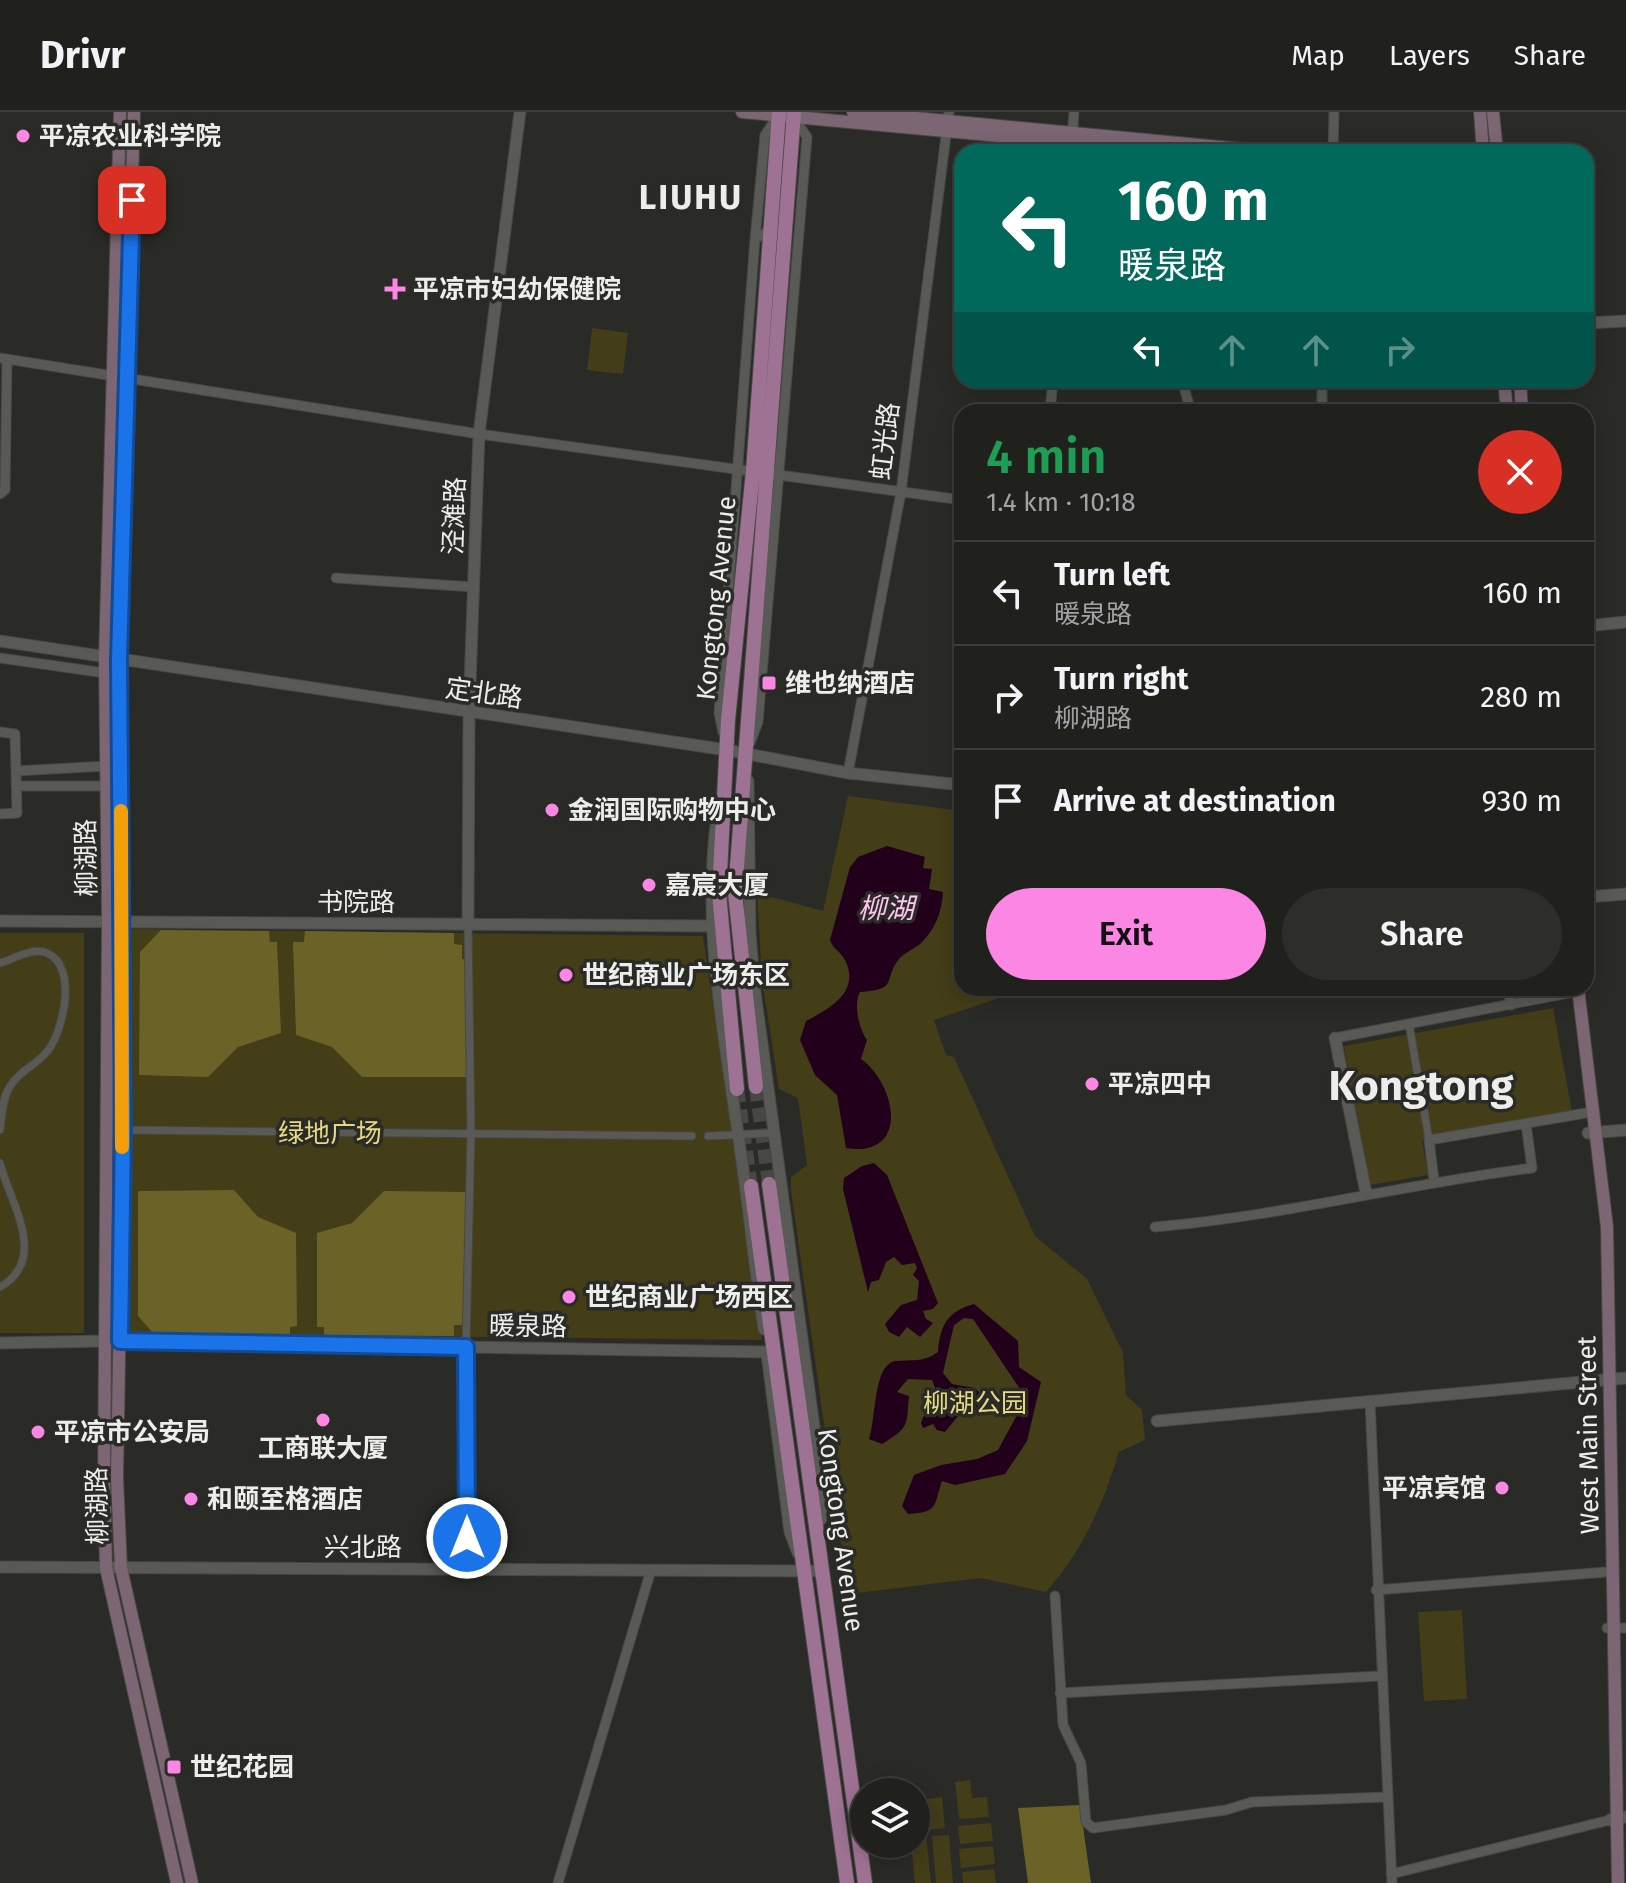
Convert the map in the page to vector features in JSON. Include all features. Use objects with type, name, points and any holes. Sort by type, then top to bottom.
[{"type":"main road","name":"柳湖路","points":[[120,112],[119,660],[104,1478],[106,1568],[177,1883]]},
{"type":"main road","name":"柳湖路","points":[[134,112],[105,658],[106,766],[123,1130],[117,1478],[121,1568],[192,1883]]},
{"type":"main road","points":[[742,112],[948,122]]},
{"type":"main road","points":[[853,112],[948,122],[1093,144]]},
{"type":"main road","points":[[1480,112],[1482,144]]},
{"type":"main road","points":[[1493,112],[1496,144]]},
{"type":"main road","name":"Kongtong Avenue","points":[[737,1089],[719,893],[727,750],[766,473],[770,230],[779,114]]},
{"type":"main road","name":"Kongtong Avenue","points":[[756,1087],[735,893],[794,115]]},
{"type":"main road","name":"West Main Street","points":[[1576,996],[1586,1113],[1592,1133]]},
{"type":"main road","name":"West Main Street","points":[[1576,996],[1607,1227],[1606,1572],[1615,1628]]},
{"type":"main road","name":"Kongtong Avenue","points":[[769,1184],[865,1883]]},
{"type":"main road","name":"Kongtong Avenue","points":[[751,1186],[847,1883]]},
{"type":"main road","name":"West Main Street","points":[[1606,1380],[1615,1628],[1618,1883]]},
{"type":"main road","name":"West Main Street","points":[[1611,1883],[1618,1818]]},
{"type":"street","name":"泾滩路","points":[[468,925],[469,713],[479,434],[520,112]]},
{"type":"street","points":[[1071,143],[1074,112]]},
{"type":"street","points":[[1333,144],[1334,112]]},
{"type":"street","points":[[779,114],[765,135],[755,239],[719,713],[727,750],[712,858],[711,926],[717,996],[790,1532],[805,1571]]},
{"type":"street","name":"虹光路","points":[[848,773],[901,492],[948,122]]},
{"type":"street","points":[[755,239],[770,230]]},
{"type":"street","points":[[1594,323],[1626,321]]},
{"type":"street","points":[[0,494],[5,490],[3,359],[479,434],[954,499]]},
{"type":"street","points":[[336,578],[474,587]]},
{"type":"street","points":[[1594,625],[1626,622]]},
{"type":"street","name":"定北路","points":[[0,641],[727,750],[848,773],[954,784]]},
{"type":"street","points":[[0,658],[105,673]]},
{"type":"street","points":[[0,732],[15,734],[17,813],[0,814]]},
{"type":"street","points":[[745,753],[751,805],[750,934],[819,1464],[822,1571]]},
{"type":"street","points":[[16,771],[106,766]]},
{"type":"street","points":[[16,786],[107,786]]},
{"type":"street","points":[[1594,896],[1626,894]]},
{"type":"street","name":"书院路","points":[[0,921],[711,926]]},
{"type":"street","points":[[467,1570],[466,1347],[471,1133],[468,925]]},
{"type":"street","points":[[0,963],[23,955],[46,952],[53,957],[62,974],[66,1001],[59,1032],[50,1048],[7,1091],[0,1130]]},
{"type":"street","points":[[1509,996],[1511,1005]]},
{"type":"street","points":[[1366,1193],[1335,1038],[1549,996]]},
{"type":"street","points":[[1409,1024],[1434,1180]]},
{"type":"street","points":[[1429,1140],[1586,1113]]},
{"type":"street","points":[[1155,1227],[1212,1222],[1434,1180],[1532,1168],[1526,1124]]},
{"type":"street","points":[[123,1130],[692,1136]]},
{"type":"street","points":[[1592,1133],[1626,1130]]},
{"type":"street","points":[[708,1136],[776,1133]]},
{"type":"street","points":[[0,1163],[20,1213],[24,1246],[22,1263],[0,1287]]},
{"type":"street","name":"暖泉路","points":[[0,1343],[120,1341],[767,1352]]},
{"type":"street","points":[[1157,1421],[1626,1378]]},
{"type":"street","points":[[1370,1402],[1391,1878],[1618,1818]]},
{"type":"street","name":"兴北路","points":[[0,1567],[822,1571]]},
{"type":"street","points":[[558,1883],[651,1570]]},
{"type":"street","points":[[1376,1590],[1606,1572]]},
{"type":"street","points":[[1055,1596],[1063,1725],[1081,1763],[1086,1822],[1093,1828],[1226,1810],[1252,1802],[1387,1797]]},
{"type":"street","points":[[1060,1693],[1380,1676]]},
{"type":"green space","points":[[592,328],[628,333],[623,374],[587,370]]},
{"type":"green space","name":"柳湖公园","points":[[848,796],[954,810],[954,996],[1005,996],[934,1020],[946,1055],[954,1057],[1035,1236],[1087,1279],[1123,1353],[1126,1395],[1142,1410],[1145,1440],[1119,1452],[1090,1526],[1071,1560],[1046,1592],[980,1578],[848,1594],[791,1190],[791,1177],[807,1165],[798,1098],[779,1089],[762,979],[757,893],[823,911]]},
{"type":"green space","name":"绿地广场","points":[[128,929],[703,936],[762,1340],[125,1333]]},
{"type":"green space","points":[[0,933],[84,933],[84,1333],[0,1333]]},
{"type":"green space","points":[[1553,1008],[1572,1112],[1422,1140],[1428,1175],[1370,1185],[1344,1046]]},
{"type":"green space","points":[[1462,1610],[1467,1699],[1424,1701],[1418,1612]]},
{"type":"green space","points":[[970,1780],[972,1798],[987,1797],[989,1817],[959,1819],[955,1782]]},
{"type":"green space","points":[[942,1797],[945,1828],[930,1830],[930,1799]]},
{"type":"green space","points":[[991,1823],[993,1841],[960,1844],[958,1826]]},
{"type":"green space","points":[[949,1835],[953,1883],[936,1883],[932,1836]]},
{"type":"green space","points":[[993,1846],[995,1864],[961,1868],[959,1849]]},
{"type":"green space","points":[[912,1858],[928,1858],[931,1883],[915,1883]]},
{"type":"green space","points":[[994,1869],[996,1883],[963,1883],[962,1872]]},
{"type":"shaded area","points":[[161,930],[269,931],[270,942],[277,942],[281,1033],[238,1047],[208,1077],[139,1075],[140,952]]},
{"type":"shaded area","points":[[305,931],[454,933],[454,944],[462,945],[462,959],[468,960],[469,1077],[362,1077],[332,1047],[296,1035],[293,942],[304,942]]},
{"type":"shaded area","points":[[234,1190],[258,1217],[296,1233],[297,1326],[290,1327],[290,1335],[153,1333],[138,1316],[138,1191]]},
{"type":"shaded area","points":[[384,1191],[469,1192],[467,1325],[454,1325],[454,1336],[324,1335],[324,1327],[317,1327],[317,1233],[352,1223]]},
{"type":"shaded area","points":[[1080,1805],[1091,1883],[1028,1883],[1018,1808]]},
{"type":"water","name":"柳湖","points":[[887,846],[925,857],[923,868],[932,869],[929,889],[943,892],[939,914],[930,933],[899,959],[885,986],[860,992],[858,997],[858,1016],[867,1040],[861,1059],[883,1085],[891,1117],[888,1131],[880,1142],[866,1148],[846,1148],[837,1095],[815,1075],[800,1040],[806,1021],[833,1005],[846,990],[849,981],[845,960],[830,940],[850,867],[858,857]]},
{"type":"water","points":[[874,1163],[887,1175],[938,1303],[933,1309],[923,1311],[926,1319],[933,1323],[920,1337],[907,1327],[899,1337],[889,1332],[885,1324],[901,1305],[917,1300],[919,1281],[913,1275],[917,1268],[915,1263],[902,1265],[894,1257],[886,1262],[879,1280],[871,1282],[868,1292],[843,1189],[844,1178],[862,1166]]},
{"type":"water","points":[[974,1304],[1018,1341],[1019,1367],[1041,1382],[1027,1441],[1005,1474],[955,1485],[942,1481],[930,1510],[908,1514],[902,1506],[914,1475],[941,1465],[977,1459],[998,1450],[1022,1406],[1020,1389],[973,1319],[964,1318],[954,1325],[943,1373],[952,1384],[974,1388],[984,1396],[985,1406],[977,1414],[967,1411],[966,1398],[956,1394],[951,1399],[952,1409],[958,1416],[945,1432],[937,1430],[933,1424],[923,1428],[921,1423],[935,1388],[932,1380],[908,1379],[897,1392],[909,1396],[905,1425],[898,1434],[882,1444],[869,1439],[879,1382],[889,1364],[923,1359],[938,1352],[947,1320]]},
{"type":"tunnel","points":[[756,1087],[769,1184]]},
{"type":"tunnel","points":[[737,1089],[751,1186]]},
{"type":"slow traffic","points":[[121,811],[122,1147]]},
{"type":"place","name":"平凉农业科学院","points":[[23,136]]},
{"type":"place","name":"平凉市妇幼保健院","points":[[395,289]]},
{"type":"place","name":"维也纳酒店","points":[[769,683]]},
{"type":"place","name":"金润国际购物中心","points":[[552,810]]},
{"type":"place","name":"嘉宸大厦","points":[[649,885]]},
{"type":"place","name":"世纪商业广场东区","points":[[566,975]]},
{"type":"place","name":"平凉四中","points":[[1092,1084]]},
{"type":"place","name":"世纪商业广场西区","points":[[569,1297]]},
{"type":"place","name":"工商联大厦","points":[[323,1420]]},
{"type":"place","name":"平凉市公安局","points":[[38,1432]]},
{"type":"place","name":"平凉宾馆","points":[[1502,1488]]},
{"type":"place","name":"和颐至格酒店","points":[[191,1499]]},
{"type":"place","name":"世纪花园","points":[[174,1767]]},
{"type":"district","name":"LIUHU","points":[[691,197]]},
{"type":"district","name":"Kongtong","points":[[1421,1085]]},
{"type":"route","points":[[132,200],[119,660],[123,1130],[120,1341],[466,1347],[467,1538]]}]
